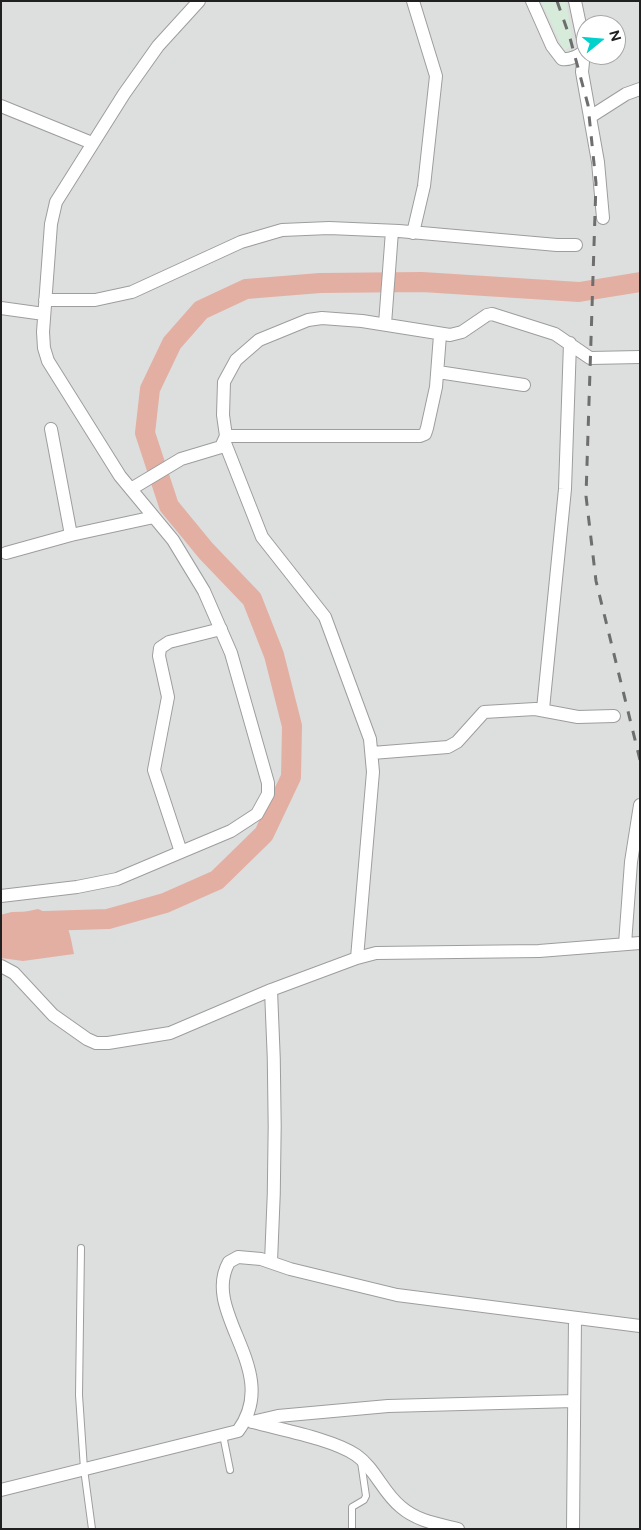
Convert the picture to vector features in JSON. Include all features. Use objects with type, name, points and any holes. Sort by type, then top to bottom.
[{"type":"street","points":[[1,896],[77,887],[117,879],[231,831],[249,820],[264,805],[268,794],[268,783],[231,653],[204,591],[172,540],[120,476],[48,361],[44,348],[44,314],[53,211],[63,189],[92,143],[158,46],[198,1]]},
{"type":"street","points":[[412,233],[424,186],[436,76],[413,1]]},
{"type":"street","points":[[532,1],[552,46],[562,59],[566,60],[576,56]]},
{"type":"street","points":[[575,1],[577,15]]},
{"type":"street","points":[[583,65],[582,72],[590,117],[603,218]]},
{"type":"street","points":[[590,117],[626,94],[640,89]]},
{"type":"street","points":[[1,106],[92,143]]},
{"type":"street","points":[[45,300],[95,300],[132,292],[241,242],[282,230],[329,228],[392,231],[576,245]]},
{"type":"street","points":[[384,324],[392,231]]},
{"type":"street","points":[[1,308],[44,314]]},
{"type":"street","points":[[356,958],[368,841],[373,772],[372,753],[364,720],[325,617],[262,537],[225,440],[223,415],[224,382],[236,360],[259,340],[308,320],[322,318],[384,324],[440,335],[462,332],[487,315],[492,314],[555,334],[590,358],[640,357]]},
{"type":"street","points":[[225,440],[420,436],[428,428],[438,372],[440,335]]},
{"type":"street","points":[[544,709],[565,489],[570,343]]},
{"type":"street","points":[[438,372],[524,385]]},
{"type":"street","points":[[51,429],[71,535]]},
{"type":"street","points":[[131,489],[181,459],[222,447],[225,440]]},
{"type":"street","points":[[6,553],[71,535],[154,517]]},
{"type":"street","points":[[181,852],[154,770],[168,697],[159,656],[160,648],[169,642],[221,629]]},
{"type":"street","points":[[372,753],[448,747],[457,742],[484,712],[516,708],[544,709],[578,717],[614,716]]},
{"type":"street","points":[[625,944],[631,862],[640,805]]},
{"type":"street","points":[[1,966],[14,973],[53,1014],[87,1039],[96,1043],[108,1043],[170,1033],[271,990],[356,958],[376,953],[481,953],[640,943]]},
{"type":"street","points":[[271,990],[276,1112],[271,1262]]},
{"type":"street","points":[[249,1421],[251,1402],[250,1370],[223,1295],[225,1269],[234,1258],[248,1257],[271,1262],[397,1295],[640,1326]]},
{"type":"street","points":[[573,1529],[575,1318]]},
{"type":"street","points":[[1,1490],[238,1431],[249,1421],[278,1416],[388,1406],[574,1401]]},
{"type":"street","points":[[249,1421],[326,1443],[355,1454],[399,1506],[422,1519],[458,1529]]},
{"type":"lane","points":[[81,1248],[79,1395],[84,1469],[92,1529]]},
{"type":"lane","points":[[223,1435],[230,1470]]},
{"type":"lane","points":[[352,1529],[352,1507],[364,1500],[366,1496],[360,1459]]},
{"type":"shaded area","points":[[1,1],[640,1],[640,1529],[1,1529]]},
{"type":"shaded area","points":[[541,1],[566,1],[573,44],[564,51]]},
{"type":"shaded area","points":[[38,909],[61,920],[65,924],[70,935],[74,954],[23,961],[1,958],[1,917]]},
{"type":"waterway","points":[[1,925],[13,922],[108,919],[165,903],[217,880],[264,834],[291,777],[292,726],[274,655],[252,599],[206,551],[169,506],[145,433],[150,389],[172,343],[201,310],[246,289],[320,283],[422,282],[579,292],[640,282]]},
{"type":"railway","points":[[557,1],[570,38],[588,105],[596,183],[586,496],[596,581],[640,760]]}]
